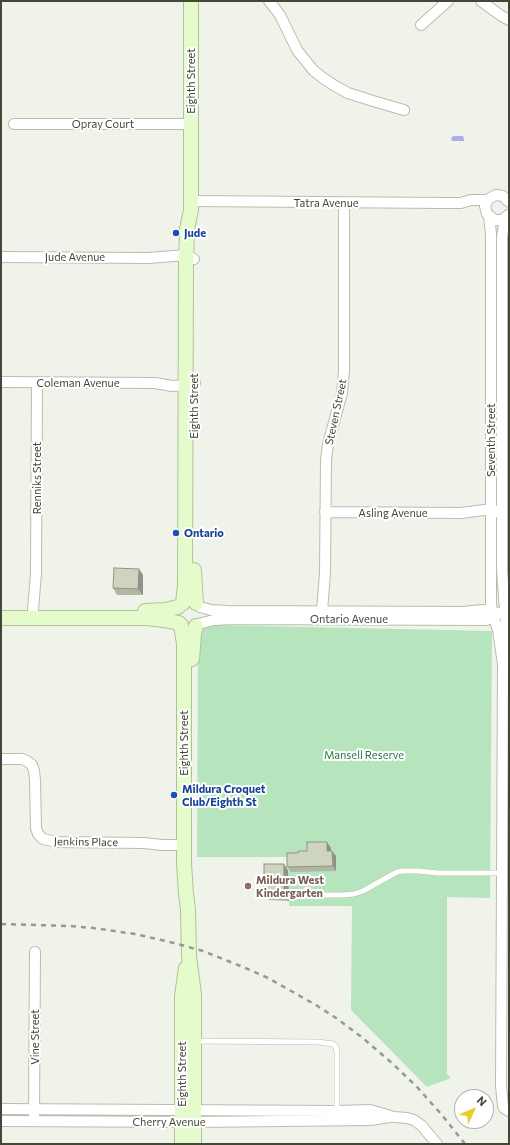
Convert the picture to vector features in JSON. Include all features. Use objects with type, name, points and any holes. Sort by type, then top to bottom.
[{"type":"street","name":"Eighth Street","points":[[189,605],[185,578],[189,383],[189,259],[187,229],[191,205],[191,1]]},
{"type":"street","points":[[269,1],[280,15],[297,50],[313,70],[335,86],[348,93],[404,110]]},
{"type":"street","points":[[421,25],[448,1]]},
{"type":"street","points":[[481,1],[509,20]]},
{"type":"street","name":"Opray Court","points":[[14,124],[191,124]]},
{"type":"street","points":[[507,216],[495,220],[487,208],[490,198],[496,195],[503,196],[509,200]]},
{"type":"street","name":"Tatra Avenue","points":[[191,205],[461,203],[471,200],[487,208]]},
{"type":"street","name":"Steven Street","points":[[324,614],[326,460],[328,444],[342,393],[343,384],[344,203]]},
{"type":"street","name":"Seventh Street","points":[[487,208],[491,234],[490,586],[503,664],[506,703],[506,836],[502,873],[505,973],[502,1091],[503,1106],[507,1111]]},
{"type":"street","name":"Seventh Street","points":[[503,664],[507,648],[507,637],[502,513],[506,383],[502,237],[507,216]]},
{"type":"street","name":"Jude Avenue","points":[[1,257],[189,259]]},
{"type":"street","name":"Coleman Avenue","points":[[1,382],[155,383],[172,386],[189,383]]},
{"type":"street","name":"Renniks Street","points":[[36,611],[37,382]]},
{"type":"street","points":[[491,384],[506,383]]},
{"type":"street","name":"Asling Avenue","points":[[325,512],[490,513],[495,516],[502,513]]},
{"type":"street","points":[[490,586],[506,587]]},
{"type":"street","points":[[1,618],[147,618],[164,620],[180,624],[188,628],[197,625],[203,614],[189,605],[176,615],[180,624]]},
{"type":"street","name":"Ontario Avenue","points":[[1,611],[147,611],[165,610],[189,605],[211,610],[228,611],[486,620],[495,614]]},
{"type":"street","points":[[505,605],[495,614],[506,621]]},
{"type":"street","name":"Ontario Avenue","points":[[197,625],[214,620],[324,614]]},
{"type":"street","name":"Eighth Street","points":[[180,624],[184,644],[185,886],[188,909],[189,956],[194,995],[188,1041],[188,1116],[182,1144]]},
{"type":"street","name":"Eighth Street","points":[[188,909],[192,861],[192,656],[194,633],[197,625]]},
{"type":"street","name":"Jenkins Place","points":[[1,759],[22,759],[32,765],[35,780],[36,828],[38,834],[43,839],[57,842],[144,843],[162,845],[184,842]]},
{"type":"street","name":"Vine Street","points":[[34,1122],[35,952]]},
{"type":"street","name":"Cherry Avenue","points":[[1,1109],[34,1109],[188,1116]]},
{"type":"street","name":"Eighth Street","points":[[188,1116],[194,1144]]},
{"type":"street","name":"Cherry Avenue","points":[[1,1121],[34,1122],[188,1116],[337,1116],[370,1120],[394,1117],[407,1118],[418,1122],[430,1134],[437,1144]]},
{"type":"lane","points":[[306,889],[323,895],[354,894],[363,891],[397,872],[403,871],[438,873],[502,873]]},
{"type":"lane","points":[[188,1041],[318,1042],[333,1044],[336,1047],[337,1052],[337,1116]]},
{"type":"green space","name":"Mansell Reserve","points":[[210,625],[492,631],[490,898],[447,897],[447,1074],[451,1078],[427,1087],[351,1010],[352,906],[289,906],[288,857],[197,857],[198,638],[201,630]]},
{"type":"shaded area","points":[[453,136],[463,136],[464,141],[452,141],[451,138]]},
{"type":"building","points":[[114,568],[139,569],[138,589],[113,588]]},
{"type":"building","points":[[307,842],[327,842],[327,851],[332,851],[333,866],[287,867],[287,853],[307,851]]},
{"type":"building","points":[[264,864],[284,864],[284,894],[264,894]]},
{"type":"railway","points":[[1,924],[70,926],[135,934],[203,951],[268,978],[316,1005],[364,1039],[417,1087],[465,1144]]},
{"type":"place","name":"Jude","points":[[176,233]]},
{"type":"place","name":"Ontario","points":[[176,533]]},
{"type":"place","name":"Mildura Croquet Club/Eighth St","points":[[174,795]]},
{"type":"place","name":"Mildura West Kindergarten","points":[[248,886]]}]
